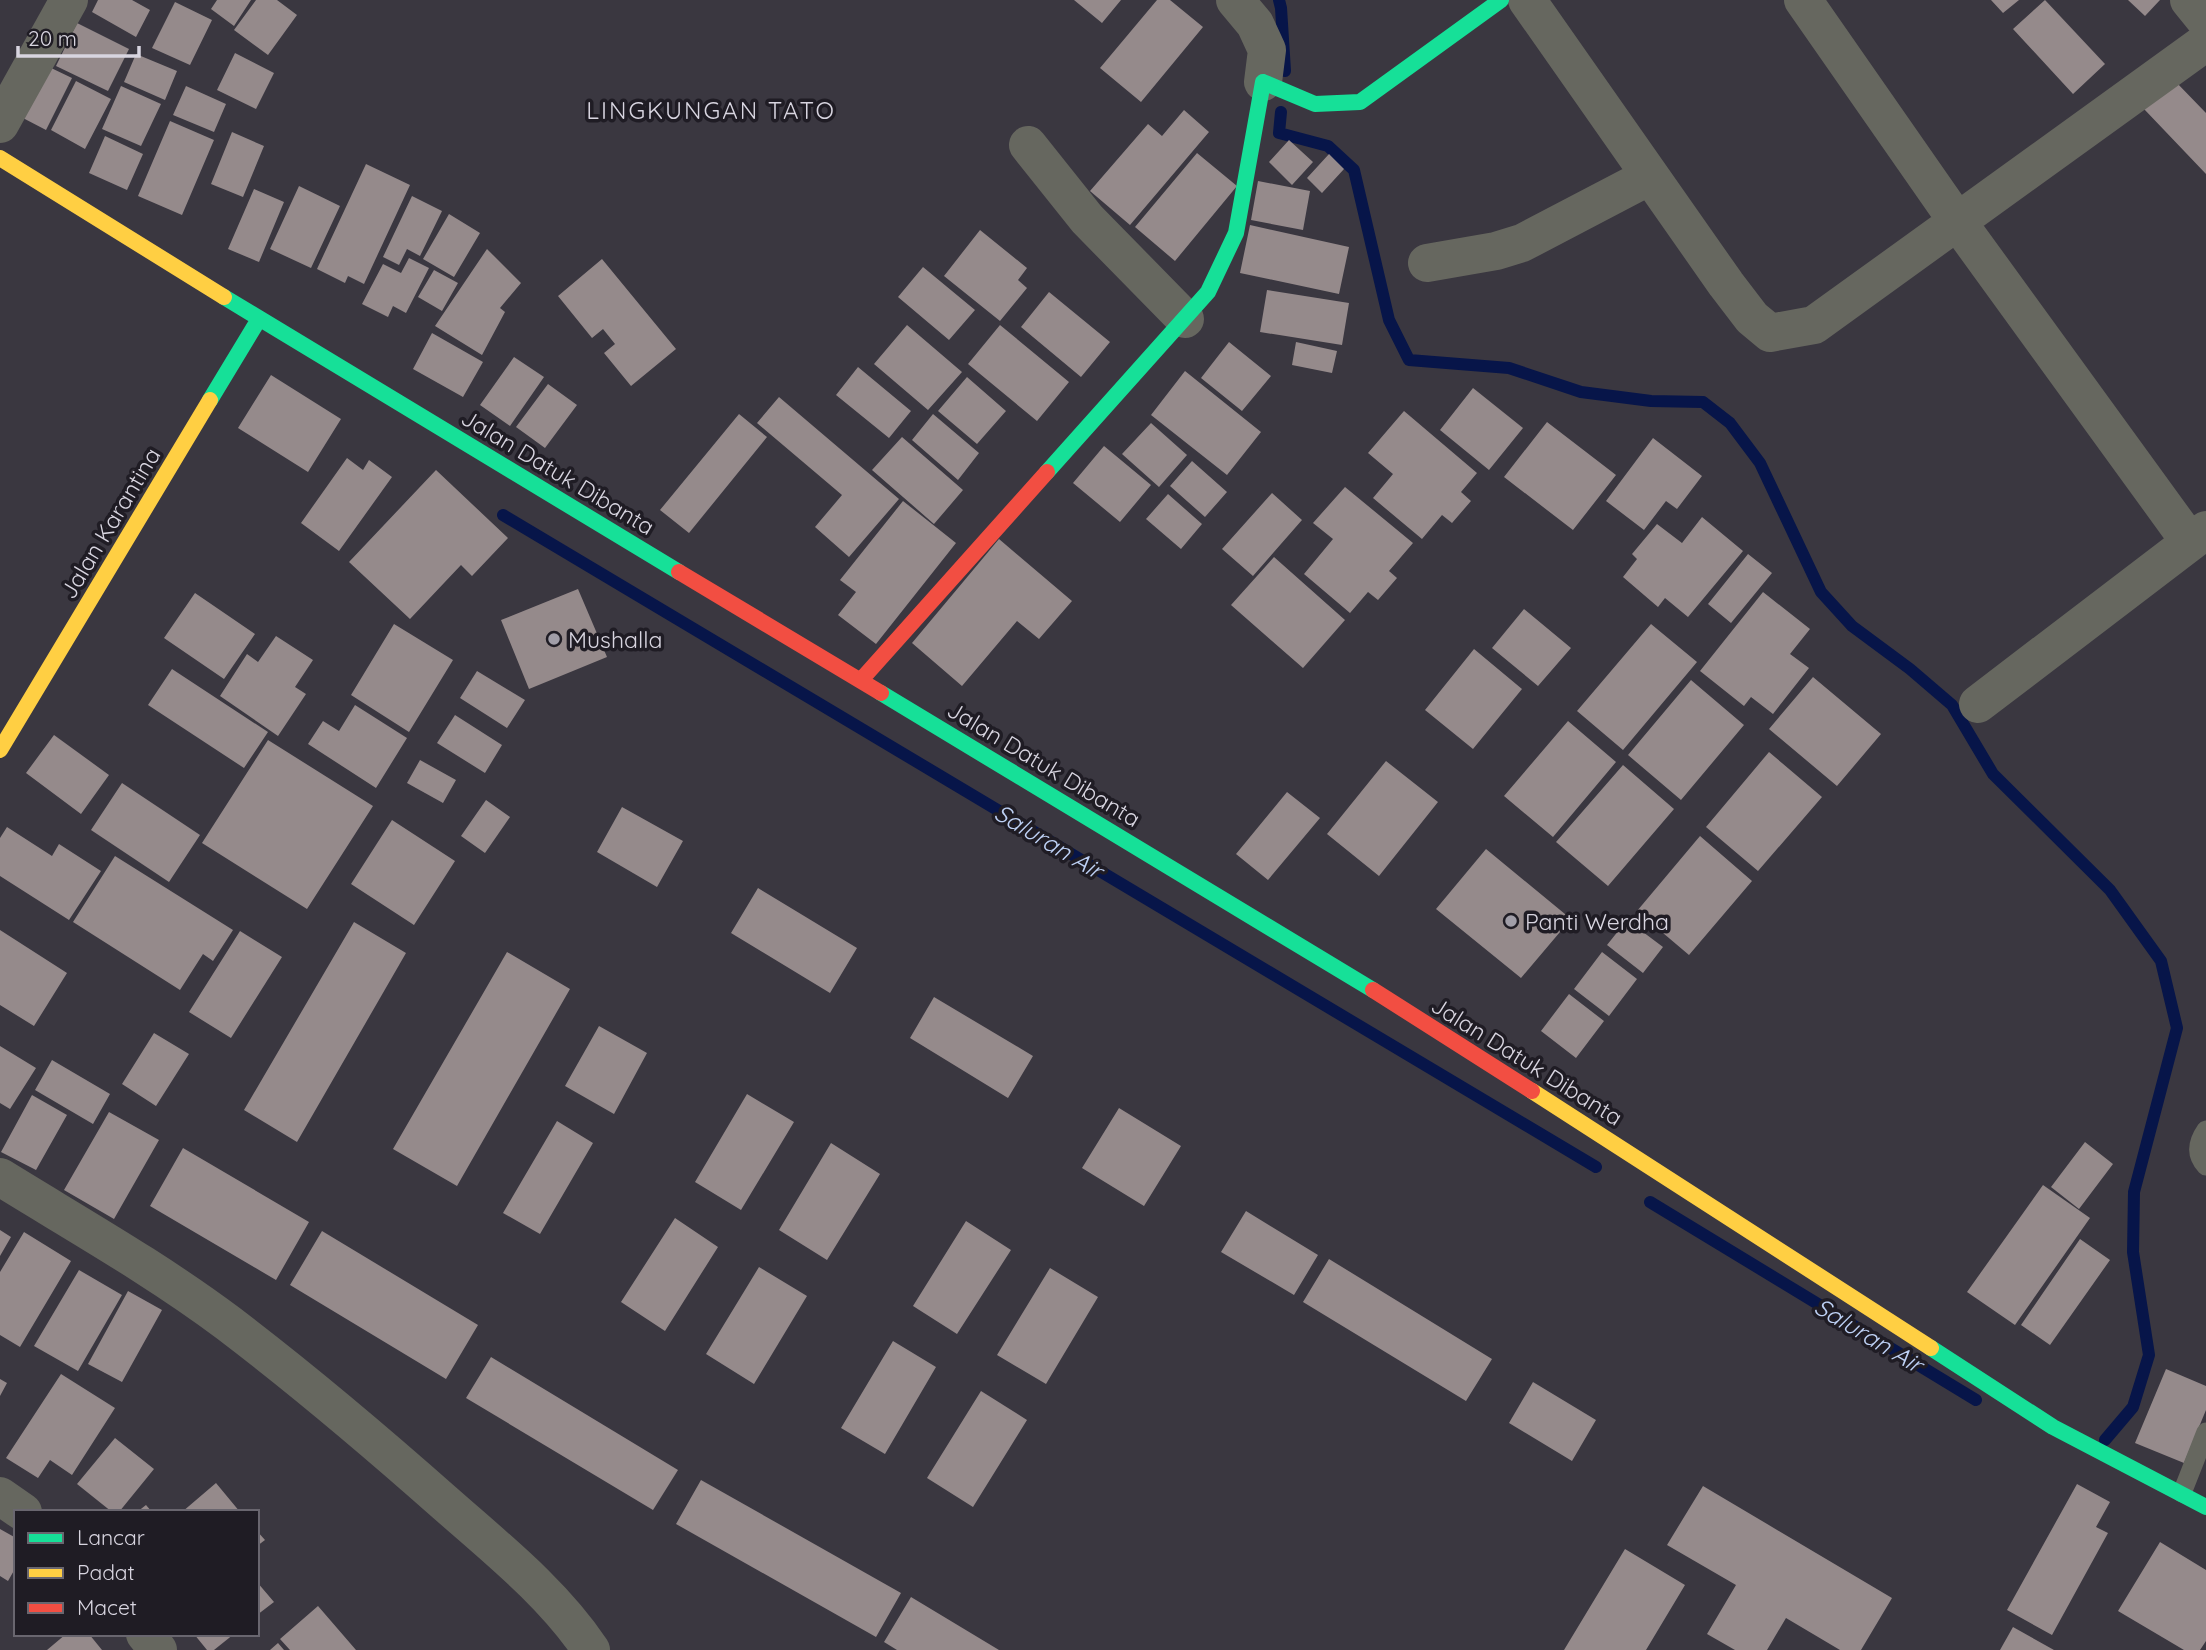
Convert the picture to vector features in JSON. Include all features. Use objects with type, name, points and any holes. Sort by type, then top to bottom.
[{"type":"main road","points":[[861,680],[1208,292],[1236,233],[1264,82],[1315,104],[1360,102],[1501,0]]},
{"type":"main road","name":"Jalan Datuk Dibanta","points":[[0,158],[260,319],[1324,959],[2053,1427],[2182,1493]]},
{"type":"main road","name":"Jalan Karantina","points":[[0,750],[260,319]]},
{"type":"main road","points":[[2182,1493],[2206,1507]]},
{"type":"street","points":[[0,124],[69,0]]},
{"type":"street","points":[[1235,0],[1255,24],[1267,50],[1264,82]]},
{"type":"street","points":[[1527,0],[1752,318],[1770,333],[1814,325],[2206,42]]},
{"type":"street","points":[[1803,0],[1957,221],[2198,536],[1978,704]]},
{"type":"street","points":[[2189,0],[2206,22]]},
{"type":"street","points":[[1028,145],[1087,219],[1185,318]]},
{"type":"street","points":[[1427,263],[1496,251],[1522,243],[1650,176]]},
{"type":"street","points":[[0,1177],[178,1288],[228,1323],[377,1443],[515,1565],[575,1626],[591,1650]]},
{"type":"street","points":[[0,1496],[20,1510]]},
{"type":"street","points":[[147,1636],[158,1650]]},
{"type":"lane","points":[[2206,1130],[2199,1140],[2198,1150],[2200,1160],[2206,1166]]},
{"type":"lane","points":[[2182,1493],[2206,1432]]},
{"type":"building","points":[[98,0],[132,0],[150,10],[136,37],[92,12]]},
{"type":"building","points":[[217,0],[251,0],[234,26],[211,9]]},
{"type":"building","points":[[256,0],[277,0],[297,15],[268,55],[234,30]]},
{"type":"building","points":[[1074,0],[1121,0],[1102,23]]},
{"type":"building","points":[[1157,0],[1170,0],[1203,27],[1141,102],[1100,68]]},
{"type":"building","points":[[1991,0],[2019,0],[2003,13]]},
{"type":"building","points":[[2045,0],[2105,64],[2073,94],[2013,29]]},
{"type":"building","points":[[2128,0],[2160,0],[2145,16]]},
{"type":"building","points":[[175,2],[212,20],[190,65],[152,48]]},
{"type":"building","points":[[77,23],[129,49],[108,91],[56,66]]},
{"type":"building","points":[[235,53],[274,73],[256,109],[217,90]]},
{"type":"building","points":[[136,54],[177,71],[165,100],[124,82]]},
{"type":"building","points":[[47,66],[72,78],[46,130],[21,117]]},
{"type":"building","points":[[2174,80],[2206,113],[2206,174],[2144,109]]},
{"type":"building","points":[[76,81],[111,99],[85,149],[51,130]]},
{"type":"building","points":[[121,86],[161,104],[141,146],[102,129]]},
{"type":"building","points":[[186,86],[226,104],[214,132],[173,115]]},
{"type":"building","points":[[1184,110],[1209,132],[1130,225],[1090,191],[1148,124],[1162,136]]},
{"type":"building","points":[[170,121],[214,140],[182,215],[138,196]]},
{"type":"building","points":[[232,132],[264,146],[243,197],[211,184]]},
{"type":"building","points":[[105,136],[143,154],[127,190],[89,173]]},
{"type":"building","points":[[1289,140],[1313,162],[1292,185],[1269,162]]},
{"type":"building","points":[[1197,153],[1237,186],[1175,261],[1135,227]]},
{"type":"building","points":[[1329,154],[1344,169],[1322,193],[1307,178]]},
{"type":"building","points":[[366,164],[410,185],[364,284],[348,276],[345,283],[317,269]]},
{"type":"building","points":[[1258,181],[1310,191],[1303,230],[1251,220]]},
{"type":"building","points":[[299,186],[340,206],[311,268],[270,249]]},
{"type":"building","points":[[254,189],[284,202],[259,262],[228,249]]},
{"type":"building","points":[[412,196],[442,211],[420,256],[407,249],[399,265],[383,257]]},
{"type":"building","points":[[449,214],[480,233],[454,277],[423,259]]},
{"type":"building","points":[[1250,225],[1349,247],[1339,294],[1240,273]]},
{"type":"building","points":[[980,230],[1027,268],[1018,280],[1027,288],[1000,321],[944,276]]},
{"type":"building","points":[[487,249],[521,283],[500,308],[505,312],[482,355],[435,326]]},
{"type":"building","points":[[409,258],[429,268],[406,313],[393,306],[388,317],[362,304],[383,264],[401,273]]},
{"type":"building","points":[[602,259],[676,349],[631,386],[604,353],[615,344],[603,329],[592,338],[558,296]]},
{"type":"building","points":[[923,267],[975,310],[949,340],[898,297]]},
{"type":"building","points":[[434,270],[458,283],[442,311],[418,297]]},
{"type":"building","points":[[1267,290],[1349,303],[1342,345],[1260,332]]},
{"type":"building","points":[[1049,292],[1110,342],[1081,377],[1021,327]]},
{"type":"building","points":[[907,325],[962,372],[928,410],[874,364]]},
{"type":"building","points":[[1000,325],[1069,382],[1037,421],[968,364]]},
{"type":"building","points":[[432,333],[483,362],[463,397],[413,369]]},
{"type":"building","points":[[1229,342],[1271,376],[1242,411],[1201,378]]},
{"type":"building","points":[[1296,342],[1337,351],[1332,373],[1292,365]]},
{"type":"building","points":[[514,357],[544,377],[510,426],[480,405]]},
{"type":"building","points":[[858,367],[911,411],[889,438],[836,395]]},
{"type":"building","points":[[1185,371],[1261,432],[1227,475],[1151,415]]},
{"type":"building","points":[[271,375],[341,419],[308,472],[238,428]]},
{"type":"building","points":[[967,377],[1006,411],[977,444],[938,411]]},
{"type":"building","points":[[548,384],[577,405],[545,448],[516,427]]},
{"type":"building","points":[[1473,388],[1523,428],[1489,470],[1440,430]]},
{"type":"building","points":[[779,397],[899,499],[849,557],[815,527],[842,495],[757,423]]},
{"type":"building","points":[[1404,411],[1477,473],[1461,492],[1471,501],[1452,523],[1442,515],[1422,539],[1373,498],[1393,474],[1368,453]]},
{"type":"building","points":[[739,414],[767,437],[689,533],[660,510]]},
{"type":"building","points":[[933,414],[979,453],[958,480],[912,440]]},
{"type":"building","points":[[1547,422],[1616,475],[1573,530],[1504,477]]},
{"type":"building","points":[[1151,423],[1187,455],[1159,487],[1122,454]]},
{"type":"building","points":[[902,437],[963,490],[934,524],[872,470]]},
{"type":"building","points":[[1653,438],[1702,476],[1677,509],[1666,501],[1644,530],[1606,501]]},
{"type":"building","points":[[1104,446],[1151,485],[1120,522],[1073,483]]},
{"type":"building","points":[[347,458],[363,470],[369,460],[392,477],[339,551],[301,523]]},
{"type":"building","points":[[1192,461],[1227,492],[1205,517],[1170,486]]},
{"type":"building","points":[[436,470],[508,538],[472,576],[461,565],[410,619],[349,562]]},
{"type":"building","points":[[1345,487],[1413,543],[1389,571],[1397,578],[1378,600],[1368,592],[1350,613],[1304,574],[1333,539],[1313,523]]},
{"type":"building","points":[[1272,493],[1302,520],[1253,576],[1222,549]]},
{"type":"building","points":[[1168,494],[1202,524],[1181,549],[1146,519]]},
{"type":"building","points":[[903,501],[956,543],[876,644],[838,615],[856,592],[840,580]]},
{"type":"building","points":[[1702,517],[1743,551],[1688,617],[1665,598],[1658,607],[1623,577],[1637,559],[1632,554],[1657,524],[1682,543]]},
{"type":"building","points":[[999,539],[1072,601],[1039,639],[1017,621],[962,686],[912,643]]},
{"type":"building","points":[[1748,554],[1772,573],[1731,623],[1708,604]]},
{"type":"building","points":[[1274,557],[1345,620],[1303,668],[1231,605]]},
{"type":"building","name":"Mushalla","points":[[578,589],[607,657],[529,689],[501,620]]},
{"type":"building","points":[[1763,592],[1810,629],[1790,654],[1809,668],[1773,714],[1751,697],[1744,706],[1700,671]]},
{"type":"building","points":[[195,593],[255,634],[224,679],[164,638]]},
{"type":"building","points":[[1524,609],[1571,648],[1538,686],[1492,648]]},
{"type":"building","points":[[394,624],[453,660],[409,732],[351,695]]},
{"type":"building","points":[[1651,624],[1697,662],[1623,750],[1577,711]]},
{"type":"building","points":[[276,636],[313,660],[295,687],[306,694],[278,736],[220,696],[247,654],[258,662]]},
{"type":"building","points":[[1474,649],[1522,689],[1473,749],[1425,710]]},
{"type":"building","points":[[172,669],[268,732],[244,768],[148,705]]},
{"type":"building","points":[[477,671],[525,700],[507,728],[460,698]]},
{"type":"building","points":[[1813,677],[1881,734],[1837,786],[1769,729]]},
{"type":"building","points":[[1691,680],[1744,725],[1681,800],[1628,755]]},
{"type":"building","points":[[355,705],[407,738],[376,788],[308,744],[323,721],[339,731]]},
{"type":"building","points":[[455,715],[502,745],[485,773],[437,743]]},
{"type":"building","points":[[1568,721],[1616,762],[1553,837],[1504,796]]},
{"type":"building","points":[[54,735],[109,775],[81,814],[26,773]]},
{"type":"building","points":[[268,740],[373,806],[307,909],[202,843]]},
{"type":"building","points":[[1769,752],[1822,797],[1758,871],[1706,827]]},
{"type":"building","points":[[420,760],[456,780],[443,803],[407,783]]},
{"type":"building","points":[[1386,761],[1438,802],[1379,876],[1327,834]]},
{"type":"building","points":[[1623,765],[1674,809],[1608,886],[1556,842]]},
{"type":"building","points":[[122,783],[200,835],[169,882],[91,830]]},
{"type":"building","points":[[1287,792],[1320,818],[1268,880],[1236,854]]},
{"type":"building","points":[[486,800],[510,817],[485,853],[461,836]]},
{"type":"building","points":[[622,807],[683,841],[657,887],[597,852]]},
{"type":"building","points":[[392,820],[455,861],[414,925],[351,884]]},
{"type":"building","points":[[7,827],[52,856],[59,844],[101,871],[69,920],[0,876],[0,838]]},
{"type":"building","points":[[1700,836],[1752,881],[1689,955],[1637,911]]},
{"type":"building","points":[[1486,849],[1571,919],[1521,978],[1436,909]]},
{"type":"building","points":[[115,856],[233,930],[213,961],[203,954],[180,990],[73,922]]},
{"type":"building","points":[[758,888],[857,948],[830,993],[731,933]]},
{"type":"building","points":[[1627,920],[1663,947],[1643,973],[1607,945]]},
{"type":"building","points":[[354,922],[406,953],[297,1142],[244,1110]]},
{"type":"building","points":[[0,930],[67,973],[34,1026],[0,1005]]},
{"type":"building","points":[[240,931],[282,957],[231,1038],[189,1012]]},
{"type":"building","points":[[507,952],[570,989],[457,1186],[393,1149]]},
{"type":"building","points":[[1602,952],[1637,979],[1609,1016],[1574,989]]},
{"type":"building","points":[[1569,994],[1604,1021],[1576,1058],[1541,1031]]},
{"type":"building","points":[[934,997],[1033,1056],[1008,1098],[910,1038]]},
{"type":"building","points":[[599,1026],[647,1053],[614,1114],[565,1086]]},
{"type":"building","points":[[154,1033],[189,1054],[156,1106],[122,1084]]},
{"type":"building","points":[[0,1046],[36,1068],[10,1109],[0,1103]]},
{"type":"building","points":[[52,1060],[110,1094],[93,1124],[35,1090]]},
{"type":"building","points":[[747,1094],[794,1122],[741,1210],[695,1182]]},
{"type":"building","points":[[32,1095],[67,1115],[36,1170],[1,1152]]},
{"type":"building","points":[[1119,1108],[1181,1146],[1144,1206],[1082,1168]]},
{"type":"building","points":[[109,1112],[159,1140],[114,1219],[64,1190]]},
{"type":"building","points":[[557,1121],[593,1143],[540,1234],[503,1213]]},
{"type":"building","points":[[2085,1142],[2113,1164],[2079,1209],[2051,1187]]},
{"type":"building","points":[[831,1143],[880,1174],[827,1260],[779,1230]]},
{"type":"building","points":[[183,1148],[309,1222],[276,1280],[150,1206]]},
{"type":"building","points":[[2043,1185],[2090,1218],[2015,1325],[1967,1292]]},
{"type":"building","points":[[1246,1211],[1318,1255],[1294,1295],[1221,1252]]},
{"type":"building","points":[[675,1218],[718,1247],[665,1331],[621,1302]]},
{"type":"building","points":[[966,1221],[1011,1250],[957,1334],[913,1306]]},
{"type":"building","points":[[0,1230],[11,1237],[0,1256]]},
{"type":"building","points":[[322,1231],[478,1325],[446,1379],[290,1285]]},
{"type":"building","points":[[24,1232],[71,1261],[20,1347],[0,1335],[0,1272]]},
{"type":"building","points":[[2080,1239],[2110,1260],[2050,1345],[2021,1325]]},
{"type":"building","points":[[1329,1259],[1492,1359],[1466,1401],[1303,1302]]},
{"type":"building","points":[[759,1267],[807,1296],[754,1384],[706,1354]]},
{"type":"building","points":[[1050,1268],[1098,1297],[1046,1384],[997,1355]]},
{"type":"building","points":[[79,1270],[122,1295],[78,1371],[34,1346]]},
{"type":"building","points":[[128,1291],[162,1310],[122,1382],[88,1364]]},
{"type":"building","points":[[893,1341],[936,1367],[885,1454],[841,1428]]},
{"type":"building","points":[[491,1357],[678,1470],[653,1510],[466,1398]]},
{"type":"building","points":[[2166,1369],[2206,1386],[2206,1410],[2184,1463],[2135,1443]]},
{"type":"building","points":[[61,1374],[115,1408],[72,1475],[50,1460],[38,1478],[6,1458]]},
{"type":"building","points":[[0,1379],[7,1383],[0,1396]]},
{"type":"building","points":[[1533,1382],[1596,1420],[1572,1461],[1509,1423]]},
{"type":"building","points":[[981,1391],[1027,1420],[973,1507],[927,1478]]},
{"type":"building","points":[[115,1438],[154,1469],[121,1510],[110,1510],[77,1484]]},
{"type":"building","points":[[701,1480],[901,1593],[876,1637],[676,1524]]},
{"type":"building","points":[[216,1483],[238,1510],[184,1510]]},
{"type":"building","points":[[2077,1484],[2110,1502],[2096,1527],[2108,1533],[2052,1635],[2007,1610]]},
{"type":"building","points":[[1703,1486],[1892,1598],[1861,1650],[1840,1650],[1786,1618],[1767,1650],[1735,1650],[1707,1634],[1736,1585],[1667,1545]]},
{"type":"building","points":[[0,1529],[14,1537],[14,1570],[8,1581],[0,1576]]},
{"type":"building","points":[[259,1533],[265,1540],[259,1544]]},
{"type":"building","points":[[2160,1542],[2206,1570],[2206,1641],[2200,1650],[2184,1650],[2118,1611]]},
{"type":"building","points":[[1625,1549],[1685,1585],[1646,1650],[1564,1650]]},
{"type":"building","points":[[259,1584],[274,1602],[259,1613]]},
{"type":"building","points":[[911,1597],[999,1650],[897,1650],[884,1642]]},
{"type":"building","points":[[318,1606],[356,1650],[290,1650],[280,1639]]},
{"type":"building","points":[[2013,1627],[2054,1650],[2000,1650]]},
{"type":"building","points":[[64,1636],[91,1636],[102,1650],[47,1650]]},
{"type":"building","points":[[196,1636],[232,1636],[214,1650],[207,1650]]},
{"type":"building","points":[[278,1643],[284,1650],[270,1650]]},
{"type":"waterway","points":[[1279,0],[1285,71]]},
{"type":"waterway","points":[[1281,112],[1279,133],[1328,146],[1354,170],[1389,320],[1409,360],[1509,368],[1581,392],[1651,401],[1703,402],[1730,423],[1760,463],[1821,592],[1852,626],[1910,669],[1952,705],[1993,774],[2110,890],[2161,961],[2177,1028],[2134,1192],[2133,1252],[2149,1355],[2133,1407],[2105,1440]]},
{"type":"waterway","name":"Saluran Air","points":[[503,515],[1596,1167]]},
{"type":"waterway","name":"Saluran Air","points":[[1650,1202],[1976,1400]]},
{"type":"traffic: fast","points":[[1047,472],[1208,292],[1236,233],[1263,82],[1315,104],[1360,102],[1501,0]]},
{"type":"traffic: fast","points":[[224,297],[679,572]]},
{"type":"traffic: fast","points":[[210,400],[259,319]]},
{"type":"traffic: fast","points":[[881,693],[1373,990]]},
{"type":"traffic: fast","points":[[1931,1348],[2053,1427],[2206,1507]]},
{"type":"traffic: slow","points":[[0,158],[224,297]]},
{"type":"traffic: slow","points":[[0,750],[210,400]]},
{"type":"traffic: slow","points":[[1532,1091],[1931,1348]]},
{"type":"traffic: jam","points":[[861,680],[1047,472]]},
{"type":"traffic: jam","points":[[679,572],[881,693]]},
{"type":"traffic: jam","points":[[1373,990],[1532,1091]]},
{"type":"place","name":"Mushalla","points":[[554,639]]},
{"type":"place","name":"Panti Werdha","points":[[1511,921]]},
{"type":"district","name":"LINGKUNGAN TATO","points":[[711,110]]}]
